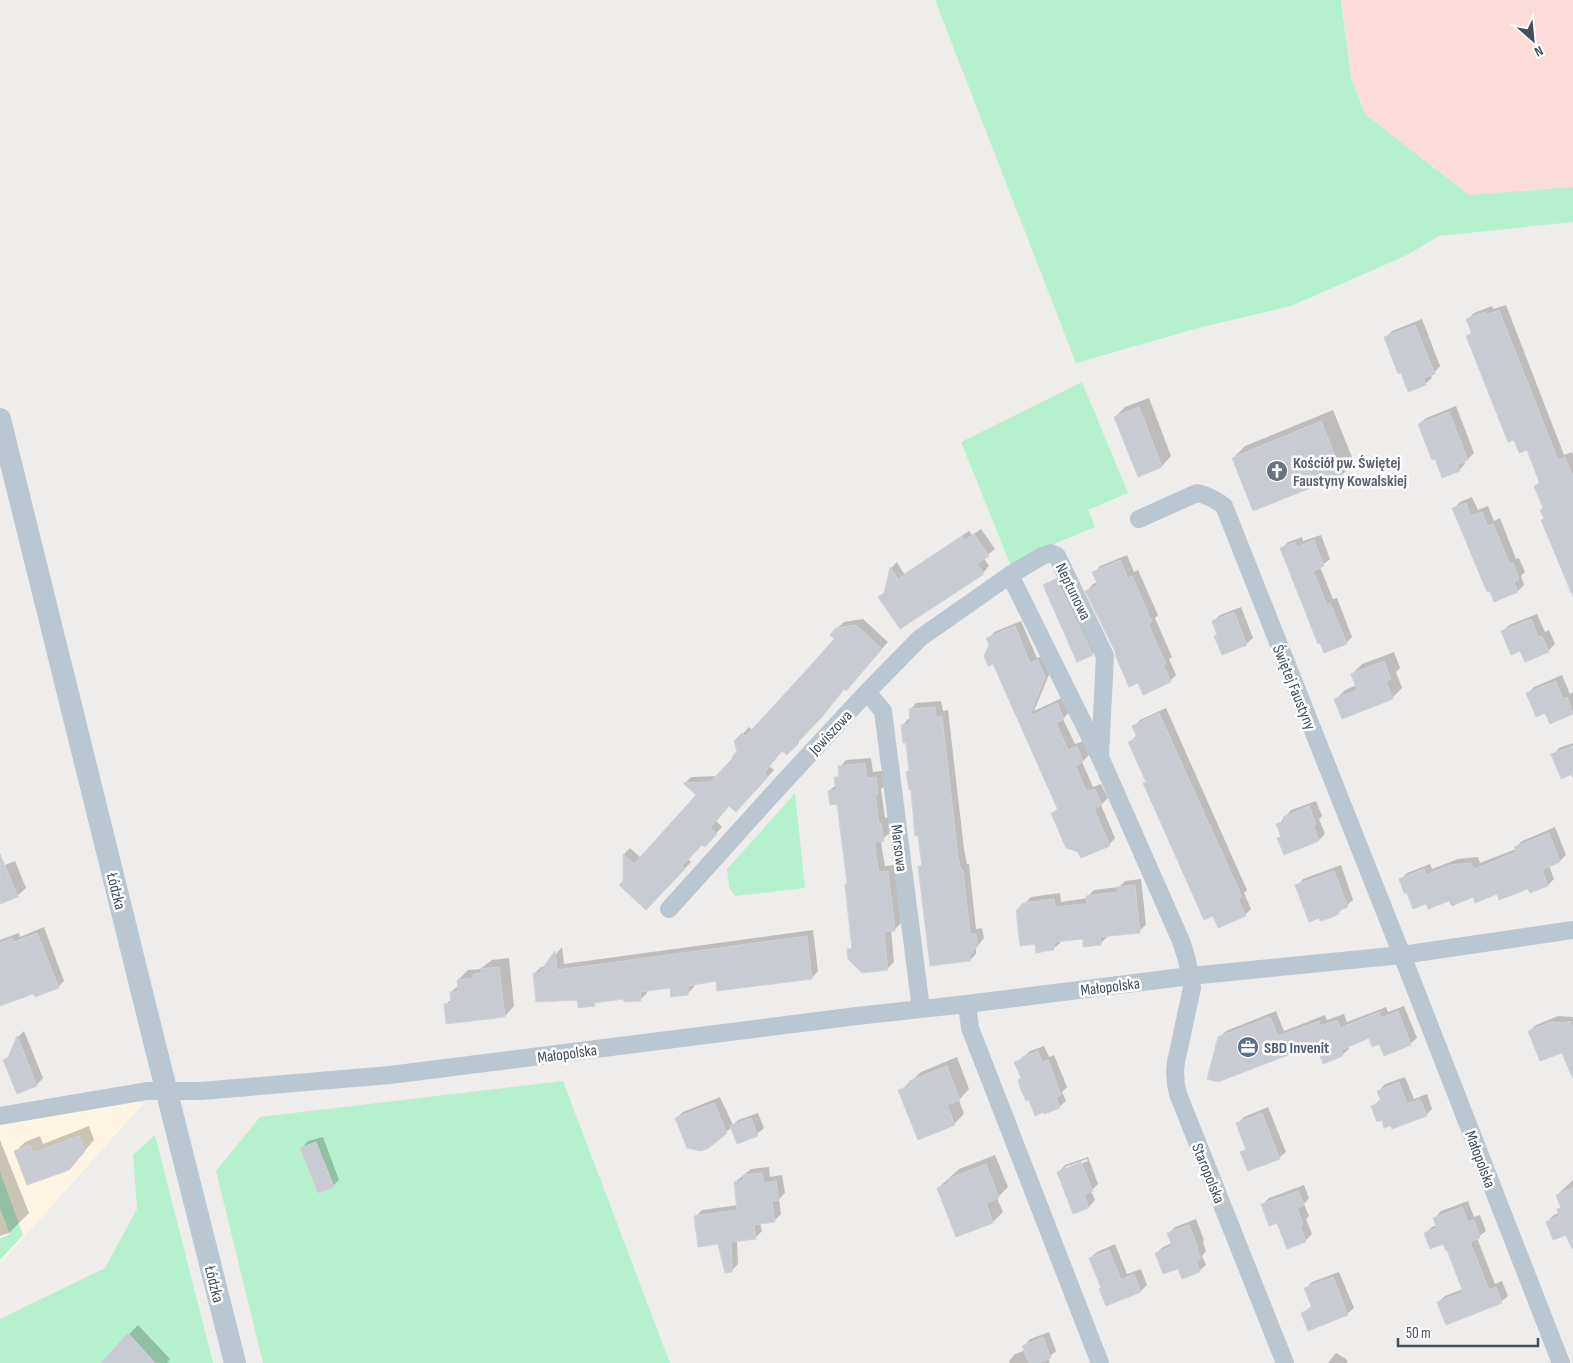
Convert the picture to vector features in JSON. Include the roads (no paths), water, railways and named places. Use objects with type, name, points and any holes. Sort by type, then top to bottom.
[{"type":"street","name":"Łódzka","points":[[0,420],[235,1363]]},
{"type":"street","name":"Świętej Faustyny","points":[[1140,519],[1197,493],[1211,497],[1224,506],[1402,954]]},
{"type":"street","name":"Neptunowa","points":[[1100,757],[1105,656],[1058,556],[1051,554],[1042,556],[1010,576],[1100,757],[1181,941],[1190,976]]},
{"type":"street","name":"Jowiszowa","points":[[669,909],[779,787],[920,638],[1010,576]]},
{"type":"street","name":"Marsowa","points":[[867,692],[883,711],[921,1009]]},
{"type":"street","name":"Małopolska","points":[[0,1116],[147,1091],[201,1091],[390,1075],[1190,976],[1402,954],[1573,930]]},
{"type":"street","name":"Małopolska","points":[[1402,954],[1561,1363]]},
{"type":"street","name":"Staropolska","points":[[1190,976],[1192,988],[1176,1062],[1175,1084],[1284,1363]]},
{"type":"street","points":[[967,1004],[970,1028],[1100,1363]]},
{"type":"place","name":"Kościół pw. Świętej Faustyny Kowalskiej","points":[[1277,471]]},
{"type":"place","name":"SBD Invenit","points":[[1248,1047]]}]
